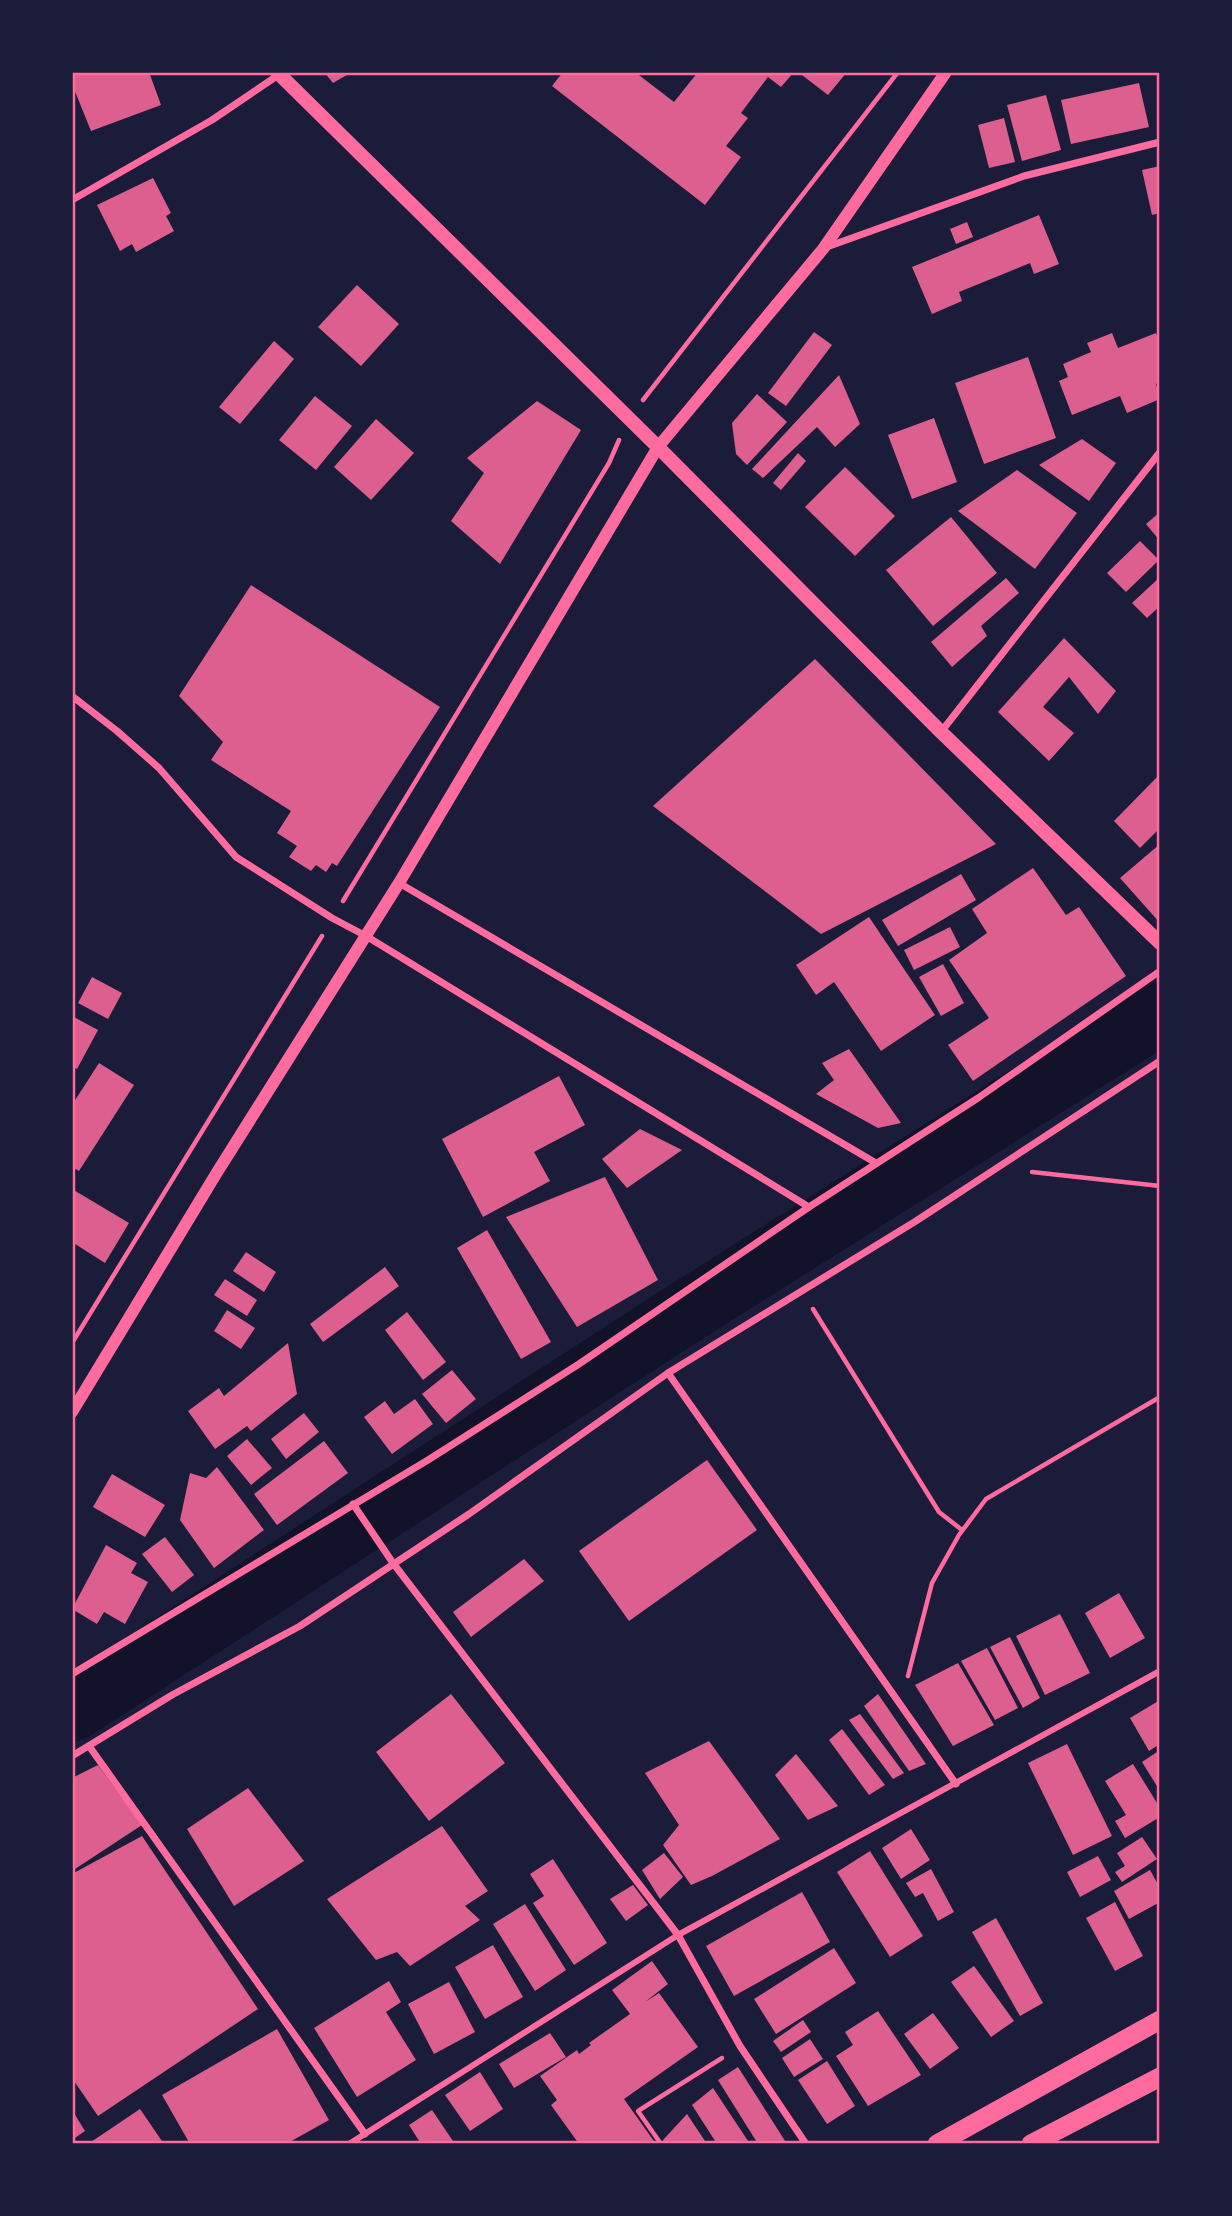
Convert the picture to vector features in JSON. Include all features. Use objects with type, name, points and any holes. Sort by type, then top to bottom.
[{"type":"highway","points":[[937,2144],[1160,2020]]},
{"type":"highway","points":[[1031,2144],[1160,2077]]},
{"type":"main road","points":[[278,73],[629,418],[941,732],[1160,943]]},
{"type":"street","points":[[72,1412],[216,1174],[399,883],[658,447],[823,249],[946,72]]},
{"type":"street","points":[[72,200],[212,120],[278,73]]},
{"type":"street","points":[[823,249],[1024,176],[1160,142]]},
{"type":"street","points":[[941,732],[1160,452]]},
{"type":"street","points":[[72,696],[159,768],[236,857],[809,1207]]},
{"type":"street","points":[[399,883],[876,1163]]},
{"type":"street","points":[[72,1674],[428,1460],[579,1364],[809,1207],[978,1098],[1160,971]]},
{"type":"street","points":[[72,1756],[173,1695],[300,1626],[480,1507],[668,1373],[996,1168],[1160,1061]]},
{"type":"street","points":[[668,1373],[957,1784]]},
{"type":"street","points":[[353,1504],[393,1563],[678,1936],[740,2046],[806,2144]]},
{"type":"street","points":[[349,2144],[678,1936],[1160,1671]]},
{"type":"street","points":[[89,1746],[365,2134]]},
{"type":"path","points":[[72,1343],[608,463],[629,418],[898,72]]},
{"type":"path","points":[[996,1168],[1160,1186]]},
{"type":"path","points":[[802,1291],[939,1512],[962,1530]]},
{"type":"path","points":[[901,1704],[932,1583],[962,1530],[986,1499],[1160,1397]]},
{"type":"path","points":[[661,2144],[638,2110],[740,2046]]},
{"type":"building","points":[[72,72],[149,72],[161,105],[91,131],[72,84]]},
{"type":"building","points":[[324,72],[352,72],[333,83]]},
{"type":"building","points":[[563,72],[635,72],[674,102],[698,72],[794,72],[781,87],[768,77],[741,113],[748,118],[726,146],[741,157],[705,205],[552,86]]},
{"type":"building","points":[[798,72],[847,72],[828,95]]},
{"type":"building","points":[[1139,83],[1149,127],[1071,144],[1061,100]]},
{"type":"building","points":[[1046,95],[1061,150],[1022,161],[1007,105]]},
{"type":"building","points":[[1004,118],[1015,162],[989,168],[978,125]]},
{"type":"building","points":[[1160,166],[1160,213],[1152,215],[1142,170]]},
{"type":"building","points":[[153,178],[171,213],[166,216],[174,231],[136,252],[132,244],[120,251],[97,205]]},
{"type":"building","points":[[1039,215],[1059,264],[1034,274],[1030,263],[959,292],[962,301],[932,314],[912,267]]},
{"type":"building","points":[[967,222],[973,237],[956,244],[950,229]]},
{"type":"building","points":[[357,285],[399,324],[361,366],[318,327]]},
{"type":"building","points":[[814,332],[832,345],[786,406],[768,393]]},
{"type":"building","points":[[1112,333],[1118,348],[1156,333],[1160,344],[1160,382],[1156,384],[1160,399],[1127,413],[1120,396],[1072,415],[1059,381],[1068,377],[1063,364],[1091,352],[1087,343]]},
{"type":"building","points":[[274,341],[294,359],[240,424],[219,407]]},
{"type":"building","points":[[1028,357],[1056,438],[984,464],[955,383]]},
{"type":"building","points":[[839,375],[860,424],[835,447],[817,427],[763,478],[752,469]]},
{"type":"building","points":[[757,394],[787,422],[747,465],[736,454],[732,423]]},
{"type":"building","points":[[315,396],[352,426],[316,470],[279,440]]},
{"type":"building","points":[[537,401],[581,430],[500,564],[451,521],[484,473],[467,458]]},
{"type":"building","points":[[934,418],[957,482],[912,499],[888,435]]},
{"type":"building","points":[[376,419],[414,453],[371,500],[334,467]]},
{"type":"building","points":[[1082,439],[1116,463],[1089,501],[1039,465]]},
{"type":"building","points":[[798,453],[806,461],[781,490],[773,483]]},
{"type":"building","points":[[845,467],[895,516],[855,556],[805,507]]},
{"type":"building","points":[[1017,470],[1077,513],[1035,569],[958,511]]},
{"type":"building","points":[[1160,512],[1160,541],[1146,524]]},
{"type":"building","points":[[951,517],[997,573],[933,626],[886,570]]},
{"type":"building","points":[[1140,541],[1159,560],[1126,592],[1107,573]]},
{"type":"building","points":[[1160,577],[1160,606],[1147,618],[1132,603]]},
{"type":"building","points":[[1006,578],[1019,593],[981,626],[987,636],[952,667],[931,642]]},
{"type":"building","points":[[251,585],[440,707],[337,866],[332,863],[326,872],[316,865],[311,871],[289,857],[297,846],[277,833],[291,811],[211,760],[223,742],[179,696]]},
{"type":"building","points":[[1064,638],[1116,691],[1098,714],[1069,677],[1043,707],[1074,733],[1049,761],[998,712]]},
{"type":"building","points":[[815,659],[996,844],[821,934],[653,806]]},
{"type":"building","points":[[1160,774],[1160,828],[1140,848],[1114,821]]},
{"type":"building","points":[[1160,844],[1160,923],[1120,878]]},
{"type":"building","points":[[1033,868],[1066,915],[1079,907],[1126,976],[973,1081],[948,1045],[989,1018],[949,960],[987,933],[972,909]]},
{"type":"building","points":[[961,874],[976,900],[898,946],[882,920]]},
{"type":"building","points":[[869,917],[935,1015],[881,1051],[834,982],[816,995],[796,965]]},
{"type":"building","points":[[950,927],[960,947],[914,970],[904,950]]},
{"type":"building","points":[[943,964],[964,1003],[941,1016],[919,977]]},
{"type":"building","points":[[92,977],[122,993],[108,1019],[78,1003]]},
{"type":"building","points":[[72,1016],[98,1030],[77,1069],[72,1066]]},
{"type":"building","points":[[849,1049],[901,1123],[878,1128],[816,1094],[834,1080],[822,1063]]},
{"type":"building","points":[[99,1063],[134,1085],[79,1171],[72,1167],[72,1105]]},
{"type":"building","points":[[559,1076],[585,1125],[534,1152],[550,1181],[483,1217],[442,1139]]},
{"type":"building","points":[[640,1129],[682,1150],[627,1188],[602,1159]]},
{"type":"building","points":[[605,1177],[658,1280],[577,1327],[506,1217]]},
{"type":"building","points":[[72,1189],[129,1223],[105,1263],[72,1242]]},
{"type":"building","points":[[487,1230],[551,1342],[521,1359],[457,1248]]},
{"type":"building","points":[[246,1252],[276,1272],[264,1292],[233,1271]]},
{"type":"building","points":[[385,1267],[399,1286],[323,1342],[310,1324]]},
{"type":"building","points":[[225,1279],[257,1300],[247,1316],[214,1295]]},
{"type":"building","points":[[227,1310],[255,1328],[241,1349],[214,1331]]},
{"type":"building","points":[[407,1312],[446,1362],[423,1380],[385,1330]]},
{"type":"building","points":[[288,1343],[297,1394],[251,1431],[247,1426],[215,1449],[188,1411],[219,1388],[224,1396]]},
{"type":"building","points":[[452,1370],[476,1399],[446,1423],[422,1394]]},
{"type":"building","points":[[415,1399],[433,1424],[392,1454],[364,1417],[385,1401],[394,1414]]},
{"type":"building","points":[[304,1413],[319,1432],[286,1459],[271,1439]]},
{"type":"building","points":[[247,1439],[272,1468],[251,1485],[227,1456]]},
{"type":"building","points":[[324,1441],[348,1473],[277,1525],[254,1494]]},
{"type":"building","points":[[707,1460],[757,1530],[629,1621],[579,1551]]},
{"type":"building","points":[[217,1467],[264,1530],[214,1568],[180,1520],[190,1473],[206,1478]]},
{"type":"building","points":[[112,1474],[165,1505],[145,1537],[93,1507]]},
{"type":"building","points":[[165,1537],[194,1575],[172,1592],[142,1554]]},
{"type":"building","points":[[106,1545],[137,1563],[131,1573],[148,1582],[125,1624],[104,1612],[97,1624],[72,1609]]},
{"type":"building","points":[[524,1559],[544,1581],[471,1637],[453,1612]]},
{"type":"building","points":[[1119,1593],[1145,1638],[1110,1658],[1085,1613]]},
{"type":"building","points":[[1060,1614],[1090,1673],[1045,1695],[1016,1636]]},
{"type":"building","points":[[1010,1637],[1040,1698],[1023,1708],[990,1647]]},
{"type":"building","points":[[987,1648],[1018,1708],[995,1720],[961,1661]]},
{"type":"building","points":[[958,1663],[994,1725],[953,1746],[915,1685]]},
{"type":"building","points":[[451,1694],[505,1763],[429,1821],[376,1752]]},
{"type":"building","points":[[878,1694],[926,1764],[909,1771],[864,1706]]},
{"type":"building","points":[[1160,1700],[1160,1744],[1149,1751],[1130,1718]]},
{"type":"building","points":[[860,1714],[904,1773],[893,1779],[849,1720]]},
{"type":"building","points":[[842,1729],[885,1785],[869,1795],[829,1740]]},
{"type":"building","points":[[709,1741],[780,1839],[691,1885],[663,1845],[679,1825],[645,1773]]},
{"type":"building","points":[[1067,1744],[1112,1836],[1073,1855],[1028,1763]]},
{"type":"building","points":[[1160,1750],[1160,1791],[1142,1762]]},
{"type":"building","points":[[796,1754],[838,1806],[808,1820],[775,1775]]},
{"type":"building","points":[[1133,1764],[1160,1808],[1160,1817],[1125,1838],[1115,1821],[1126,1815],[1105,1781]]},
{"type":"building","points":[[98,1765],[142,1825],[72,1871],[72,1778]]},
{"type":"building","points":[[248,1788],[304,1861],[234,1906],[187,1829]]},
{"type":"building","points":[[442,1826],[488,1891],[465,1906],[480,1920],[410,1966],[397,1952],[376,1960],[327,1899]]},
{"type":"building","points":[[911,1829],[930,1860],[901,1879],[882,1848]]},
{"type":"building","points":[[142,1836],[258,2009],[98,2116],[72,2078],[72,1874]]},
{"type":"building","points":[[1142,1837],[1157,1859],[1122,1882],[1115,1872],[1125,1866],[1117,1853]]},
{"type":"building","points":[[870,1851],[923,1936],[890,1957],[837,1872]]},
{"type":"building","points":[[664,1853],[683,1877],[660,1899],[642,1870]]},
{"type":"building","points":[[1098,1856],[1111,1880],[1080,1897],[1067,1872]]},
{"type":"building","points":[[553,1859],[607,1943],[574,1965],[533,1903],[544,1896],[530,1874]]},
{"type":"building","points":[[931,1869],[954,1912],[938,1921],[923,1893],[915,1897],[906,1883]]},
{"type":"building","points":[[1150,1870],[1160,1888],[1160,1902],[1129,1919],[1114,1891]]},
{"type":"building","points":[[633,1885],[648,1905],[626,1921],[610,1899]]},
{"type":"building","points":[[802,1892],[830,1942],[734,1996],[706,1946]]},
{"type":"building","points":[[1115,1902],[1143,1956],[1115,1971],[1086,1918]]},
{"type":"building","points":[[525,1904],[566,1970],[535,1991],[493,1924]]},
{"type":"building","points":[[996,1918],[1043,2003],[1020,2016],[972,1932]]},
{"type":"building","points":[[493,1945],[523,1997],[485,2019],[455,1967]]},
{"type":"building","points":[[834,1948],[856,1983],[776,2034],[754,1999]]},
{"type":"building","points":[[652,1961],[668,1984],[645,2002],[659,1993],[698,2047],[624,2099],[656,2144],[579,2144],[551,2105],[557,2100],[540,2076],[577,2050],[579,2054],[591,2045],[589,2043],[630,2014],[612,1990]]},
{"type":"building","points":[[974,1966],[1014,2021],[991,2037],[951,1982]]},
{"type":"building","points":[[389,1981],[401,2002],[386,2012],[416,2060],[357,2097],[314,2028]]},
{"type":"building","points":[[449,1982],[475,2032],[434,2054],[408,2004]]},
{"type":"building","points":[[878,2011],[921,2075],[868,2106],[836,2056],[853,2045],[845,2032]]},
{"type":"building","points":[[933,2013],[959,2048],[930,2069],[904,2034]]},
{"type":"building","points":[[803,2020],[811,2032],[781,2052],[773,2041]]},
{"type":"building","points":[[277,2029],[329,2120],[286,2144],[190,2144],[162,2095]]},
{"type":"building","points":[[550,2033],[566,2057],[514,2088],[499,2064]]},
{"type":"building","points":[[810,2039],[823,2059],[794,2077],[782,2058]]},
{"type":"building","points":[[827,2061],[855,2106],[827,2124],[798,2080]]},
{"type":"building","points":[[738,2067],[787,2144],[758,2144],[718,2080]]},
{"type":"building","points":[[480,2072],[503,2109],[470,2131],[445,2095]]},
{"type":"building","points":[[713,2088],[750,2144],[717,2144],[692,2105]]},
{"type":"building","points":[[140,2109],[164,2144],[88,2144]]},
{"type":"building","points":[[72,2110],[85,2131],[72,2140]]},
{"type":"building","points":[[432,2110],[455,2144],[421,2144],[409,2125]]},
{"type":"building","points":[[687,2114],[707,2144],[665,2144],[663,2140]]},
{"type":"waterway","points":[[72,1710],[675,1319],[1160,1013]]}]
